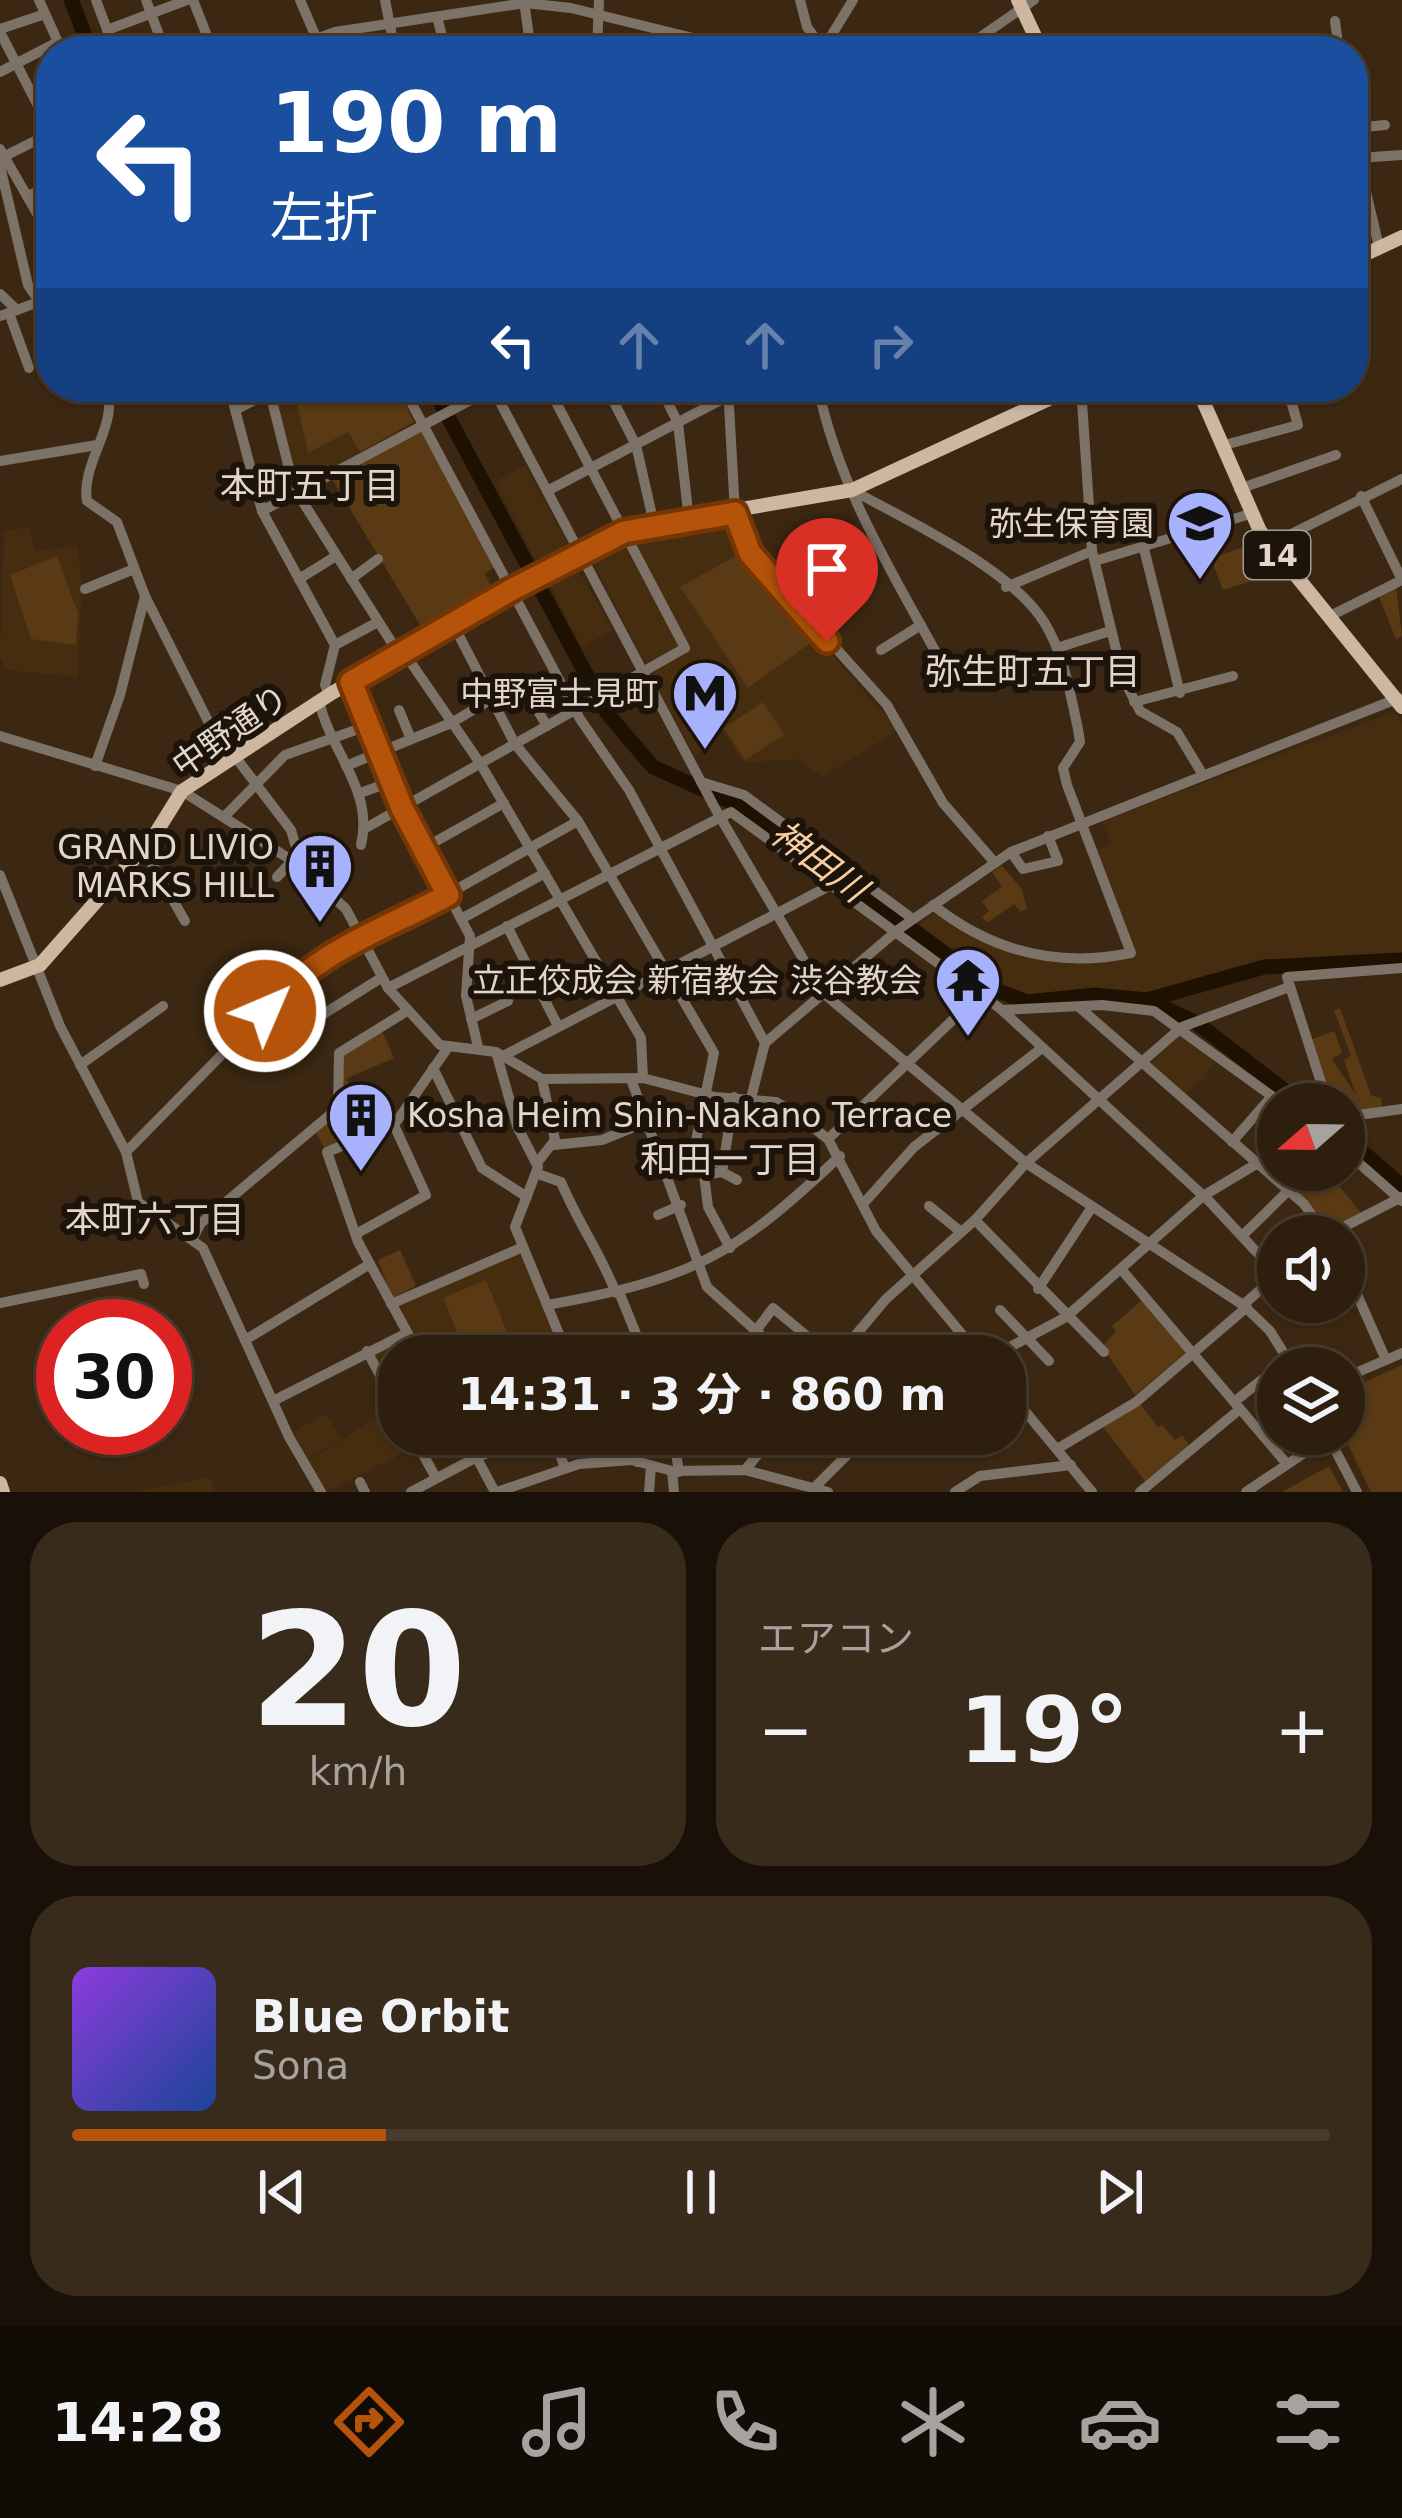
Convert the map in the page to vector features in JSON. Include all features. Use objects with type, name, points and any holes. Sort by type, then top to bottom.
[{"type":"main road","points":[[1024,2],[1036,36]]},
{"type":"main road","points":[[1368,252],[1402,237]]},
{"type":"main road","name":"中野通り","points":[[36,969],[172,813],[182,790],[324,698],[511,590],[624,532],[858,493],[1047,402]]},
{"type":"main road","name":"14","points":[[1203,402],[1250,514],[1269,545],[1400,701]]},
{"type":"main road","points":[[0,980],[36,969]]},
{"type":"main road","points":[[0,1483],[3,1492]]},
{"type":"street","points":[[39,0],[55,36]]},
{"type":"street","points":[[95,0],[109,36]]},
{"type":"street","points":[[146,0],[146,15],[157,36]]},
{"type":"street","points":[[107,30],[190,0],[206,36]]},
{"type":"street","points":[[300,0],[315,36]]},
{"type":"street","points":[[385,0],[391,36]]},
{"type":"street","points":[[597,36],[599,0]]},
{"type":"street","points":[[800,0],[813,36]]},
{"type":"street","points":[[831,36],[853,0]]},
{"type":"street","points":[[326,36],[437,17],[481,3],[524,2],[596,14],[671,36]]},
{"type":"street","points":[[524,2],[530,36]]},
{"type":"street","points":[[980,36],[1024,2]]},
{"type":"street","points":[[36,102],[0,30],[45,14]]},
{"type":"street","points":[[437,17],[442,36]]},
{"type":"street","points":[[1335,21],[1337,36]]},
{"type":"street","points":[[0,72],[36,56]]},
{"type":"street","points":[[1368,124],[1385,125]]},
{"type":"street","points":[[2,157],[36,140]]},
{"type":"street","points":[[1368,157],[1402,155]]},
{"type":"street","points":[[2,157],[36,211]]},
{"type":"street","points":[[2,157],[36,303],[8,313]]},
{"type":"street","points":[[27,196],[36,192]]},
{"type":"street","points":[[1368,204],[1379,247]]},
{"type":"street","points":[[0,293],[29,368]]},
{"type":"street","points":[[109,402],[85,487],[87,501],[117,522],[145,596],[208,721],[291,830],[299,858],[278,877]]},
{"type":"street","points":[[234,402],[262,511],[335,645],[324,698],[330,739],[361,794],[361,845]]},
{"type":"street","points":[[237,409],[251,402]]},
{"type":"street","points":[[277,402],[296,493],[399,654],[409,658],[480,763],[641,1038],[637,1078],[646,1122],[681,1205],[707,1287],[762,1335]]},
{"type":"street","points":[[412,402],[574,710],[629,790],[765,1043]]},
{"type":"street","points":[[262,511],[465,402]]},
{"type":"street","points":[[501,402],[701,783],[823,993],[1026,1163],[1245,1306],[1278,1347]]},
{"type":"street","points":[[364,829],[685,648],[556,402]]},
{"type":"street","points":[[614,402],[636,445],[654,524]]},
{"type":"street","points":[[668,402],[678,423],[688,520]]},
{"type":"street","points":[[547,490],[711,402]]},
{"type":"street","points":[[730,402],[735,513],[750,553],[887,706],[943,803],[995,863]]},
{"type":"street","points":[[821,402],[832,449],[951,680]]},
{"type":"street","points":[[1079,402],[1093,556],[1133,702],[1155,724],[1177,732],[1203,775]]},
{"type":"street","points":[[1221,446],[1298,425],[1291,402]]},
{"type":"street","points":[[0,461],[97,445]]},
{"type":"street","points":[[1239,489],[1336,455]]},
{"type":"street","points":[[1269,545],[1402,479]]},
{"type":"street","points":[[858,493],[961,550],[1041,617],[1058,648],[1080,742],[1063,768],[1078,824],[1131,953],[1065,959],[1026,954],[962,927],[933,905]]},
{"type":"street","points":[[1328,616],[1402,580],[1361,496]]},
{"type":"street","points":[[1006,586],[1093,556],[1144,549],[1250,514]]},
{"type":"street","points":[[1144,549],[1180,693]]},
{"type":"street","points":[[299,579],[337,556]]},
{"type":"street","points":[[351,579],[378,559]]},
{"type":"street","points":[[85,590],[134,569]]},
{"type":"street","points":[[95,766],[120,695],[145,596]]},
{"type":"street","points":[[335,645],[378,622]]},
{"type":"street","points":[[453,624],[515,744],[578,821],[714,1053],[692,1160],[723,1167],[737,1180]]},
{"type":"street","points":[[881,650],[921,625]]},
{"type":"street","points":[[1058,648],[1110,631]]},
{"type":"street","points":[[1133,702],[1233,676]]},
{"type":"street","points":[[351,682],[402,808],[472,944],[466,996],[478,1047]]},
{"type":"street","points":[[526,692],[547,726]]},
{"type":"street","points":[[346,766],[451,723],[492,700]]},
{"type":"street","points":[[751,1098],[765,1043],[897,930],[1011,852],[1400,701]]},
{"type":"street","points":[[399,710],[411,740]]},
{"type":"street","points":[[224,817],[286,755],[367,726]]},
{"type":"street","points":[[0,736],[182,790],[294,862],[346,909],[384,983],[432,1041],[501,1054],[542,1079],[637,1078],[706,1095],[776,1102],[828,1139],[884,1242],[964,1335]]},
{"type":"street","points":[[361,794],[391,782]]},
{"type":"street","points":[[701,783],[744,796],[912,920]]},
{"type":"street","points":[[424,848],[504,803]]},
{"type":"street","points":[[258,1064],[298,1030],[384,983],[472,944],[719,815],[736,813],[1002,1010],[1155,1145],[1257,1252]]},
{"type":"street","points":[[126,1152],[316,959],[448,895],[578,821]]},
{"type":"street","points":[[1011,852],[1023,869],[1058,861],[1048,836]]},
{"type":"street","points":[[142,848],[185,921]]},
{"type":"street","points":[[461,919],[545,873]]},
{"type":"street","points":[[0,875],[36,969],[126,1152],[138,1202],[193,1238],[321,1492]]},
{"type":"street","points":[[501,1054],[832,884]]},
{"type":"street","points":[[507,926],[558,1026]]},
{"type":"street","points":[[1321,1083],[1288,987],[1291,973],[1402,968]]},
{"type":"street","points":[[854,1335],[975,1220],[1026,1163],[1188,1024],[1288,987]]},
{"type":"street","points":[[828,1139],[981,993]]},
{"type":"street","points":[[471,1019],[508,1001]]},
{"type":"street","points":[[80,1065],[163,1006]]},
{"type":"street","points":[[1078,1007],[1257,1162]]},
{"type":"street","points":[[1002,1010],[1154,1011],[1188,1024],[1257,1083]]},
{"type":"street","points":[[193,1238],[201,1223],[338,1108],[339,1053],[407,1011]]},
{"type":"street","points":[[356,1234],[426,1195],[394,1125],[448,1046]]},
{"type":"street","points":[[864,1202],[914,1147],[1042,1048]]},
{"type":"street","points":[[501,1054],[517,1126],[537,1169],[561,1181],[585,1239],[598,1248],[634,1335]]},
{"type":"street","points":[[434,1068],[482,1168],[527,1197]]},
{"type":"street","points":[[542,1079],[554,1145],[537,1169],[514,1227],[559,1335]]},
{"type":"street","points":[[723,1167],[734,1097]]},
{"type":"street","points":[[1365,1114],[1402,1109]]},
{"type":"street","points":[[1232,1142],[1257,1119]]},
{"type":"street","points":[[554,1145],[602,1140],[646,1122]]},
{"type":"street","points":[[275,1400],[407,1333],[356,1234],[327,1152],[366,1136]]},
{"type":"street","points":[[547,1305],[617,1292],[700,1266],[770,1221],[840,1156]]},
{"type":"street","points":[[1026,1337],[1066,1317],[1203,1196],[1257,1164]]},
{"type":"street","points":[[723,1167],[704,1175],[708,1207],[730,1248]]},
{"type":"street","points":[[1365,1168],[1401,1198],[1365,1216]]},
{"type":"street","points":[[1242,1236],[1288,1191]]},
{"type":"street","points":[[1290,1191],[1309,1215]]},
{"type":"street","points":[[658,1215],[681,1205]]},
{"type":"street","points":[[929,1206],[962,1232]]},
{"type":"street","points":[[1039,1288],[1093,1207]]},
{"type":"street","points":[[975,1220],[1104,1352]]},
{"type":"street","points":[[392,1304],[523,1247]]},
{"type":"street","points":[[245,1340],[370,1264]]},
{"type":"street","points":[[1121,1269],[1257,1429]]},
{"type":"street","points":[[0,1303],[142,1274],[144,1284]]},
{"type":"street","points":[[1057,1449],[1136,1402],[1257,1294]]},
{"type":"street","points":[[763,1298],[807,1335]]},
{"type":"street","points":[[752,1335],[773,1308]]},
{"type":"street","points":[[1000,1310],[1022,1335]]},
{"type":"street","points":[[1365,1312],[1386,1360]]},
{"type":"street","points":[[1026,1339],[1048,1361]]},
{"type":"street","points":[[368,1352],[378,1371]]},
{"type":"street","points":[[1365,1369],[1402,1353]]},
{"type":"street","points":[[1140,1492],[1203,1443],[1257,1390]]},
{"type":"street","points":[[1026,1412],[1092,1492]]},
{"type":"street","points":[[1246,1446],[1257,1437]]},
{"type":"street","points":[[423,1455],[436,1478]]},
{"type":"street","points":[[411,1492],[482,1455]]},
{"type":"street","points":[[561,1455],[566,1468]]},
{"type":"street","points":[[626,1455],[675,1471],[745,1470],[828,1492]]},
{"type":"street","points":[[634,1461],[636,1455]]},
{"type":"street","points":[[674,1455],[674,1492]]},
{"type":"street","points":[[745,1470],[758,1455]]},
{"type":"street","points":[[813,1489],[847,1455]]},
{"type":"street","points":[[1279,1455],[1287,1464]]},
{"type":"street","points":[[1246,1492],[1300,1455]]},
{"type":"street","points":[[1338,1455],[1357,1492]]},
{"type":"street","points":[[477,1457],[496,1492],[566,1468],[634,1461]]},
{"type":"street","points":[[649,1492],[651,1466]]},
{"type":"street","points":[[955,1492],[980,1476],[1071,1466]]},
{"type":"street","points":[[980,1476],[986,1492]]},
{"type":"shaded area","points":[[276,402],[407,402],[417,420],[298,487]]},
{"type":"shaded area","points":[[404,402],[414,422],[360,452],[348,432],[308,453],[297,403]]},
{"type":"shaded area","points":[[421,431],[494,567],[485,574],[493,590],[423,630],[332,479]]},
{"type":"shaded area","points":[[525,465],[569,546],[538,564],[495,482]]},
{"type":"shaded area","points":[[734,524],[749,560],[898,730],[822,777],[799,759],[743,762],[702,700],[704,669],[697,701],[715,737],[695,757],[649,671],[688,650],[631,540]]},
{"type":"shaded area","points":[[30,528],[34,551],[77,546],[82,584],[78,677],[7,670],[0,657],[4,530]]},
{"type":"shaded area","points":[[625,542],[680,646],[646,664],[593,563]]},
{"type":"shaded area","points":[[1256,543],[1279,572],[1223,590],[1211,558]]},
{"type":"shaded area","points":[[741,553],[753,574],[813,641],[748,688],[680,587]]},
{"type":"shaded area","points":[[57,556],[78,613],[76,645],[31,639],[10,575]]},
{"type":"shaded area","points":[[576,567],[613,630],[582,647],[548,582]]},
{"type":"shaded area","points":[[1396,587],[1402,636],[1396,639],[1378,594]]},
{"type":"shaded area","points":[[763,702],[784,735],[745,760],[724,728]]},
{"type":"shaded area","points":[[1394,712],[1402,722],[1402,954],[1258,963],[1171,991],[1026,995],[984,980],[916,928],[934,913],[1022,958],[1097,963],[1135,955],[1093,851],[1111,844],[1102,821]]},
{"type":"shaded area","points":[[1002,866],[1021,888],[1027,908],[1021,912],[1014,904],[987,923],[982,917],[989,911],[982,901],[1002,887],[992,872]]},
{"type":"shaded area","points":[[1340,1008],[1371,1095],[1382,1099],[1381,1108],[1365,1110],[1365,1083],[1352,1083],[1344,1060],[1351,1056],[1334,1010]]},
{"type":"shaded area","points":[[382,1031],[394,1058],[347,1078],[363,1134],[326,1150],[315,1131],[339,1113],[342,1056]]},
{"type":"shaded area","points":[[1334,1031],[1342,1053],[1332,1059],[1348,1083],[1324,1083],[1310,1040]]},
{"type":"shaded area","points":[[1180,1035],[1218,1059],[1203,1075],[1207,1080],[1197,1081],[1186,1095],[1149,1065]]},
{"type":"shaded area","points":[[1289,1191],[1343,1191],[1362,1214],[1360,1215],[1312,1215]]},
{"type":"shaded area","points":[[400,1250],[416,1286],[392,1298],[378,1260]]},
{"type":"shaded area","points":[[522,1250],[556,1335],[410,1335],[397,1305]]},
{"type":"shaded area","points":[[486,1280],[508,1335],[458,1335],[443,1298]]},
{"type":"shaded area","points":[[1142,1300],[1186,1352],[1135,1395],[1102,1346],[1116,1332],[1112,1326]]},
{"type":"shaded area","points":[[1402,1365],[1402,1492],[1371,1492],[1353,1455],[1365,1455],[1365,1382]]},
{"type":"shaded area","points":[[1140,1404],[1158,1427],[1162,1425],[1175,1440],[1182,1435],[1189,1445],[1145,1481],[1103,1427]]},
{"type":"shaded area","points":[[326,1414],[341,1439],[308,1459],[293,1432]]},
{"type":"shaded area","points":[[378,1417],[378,1455],[399,1455],[326,1492],[308,1461]]},
{"type":"shaded area","points":[[1329,1466],[1343,1492],[1282,1492]]},
{"type":"shaded area","points":[[210,1477],[215,1492],[133,1492]]},
{"type":"waterway","name":"神田川","points":[[71,0],[85,36]]},
{"type":"waterway","name":"神田川","points":[[440,402],[607,713],[653,767],[753,812],[993,989],[1027,1002],[1095,995],[1147,1000],[1264,967],[1402,960]]},
{"type":"waterway","points":[[1152,1002],[1197,1023],[1275,1083]]},
{"type":"waterway","points":[[1365,1154],[1402,1186]]},
{"type":"place","name":"弥生保育園","points":[[1200,582]]},
{"type":"place","name":"中野富士見町","points":[[705,752]]},
{"type":"place","name":"GRAND LIVIO MARKS HILL","points":[[320,925]]},
{"type":"place","name":"立正佼成会 新宿教会 渋谷教会","points":[[968,1039]]},
{"type":"place","name":"Kosha Heim Shin-Nakano Terrace","points":[[361,1174]]},
{"type":"district","name":"本町五丁目","points":[[310,485]]},
{"type":"district","name":"弥生町五丁目","points":[[1033,671]]},
{"type":"district","name":"和田一丁目","points":[[730,1159]]},
{"type":"district","name":"本町六丁目","points":[[155,1219]]},
{"type":"route","points":[[265,1011],[316,959],[361,943],[448,895],[402,808],[351,682],[624,532],[735,513],[750,553],[827,641]]}]
